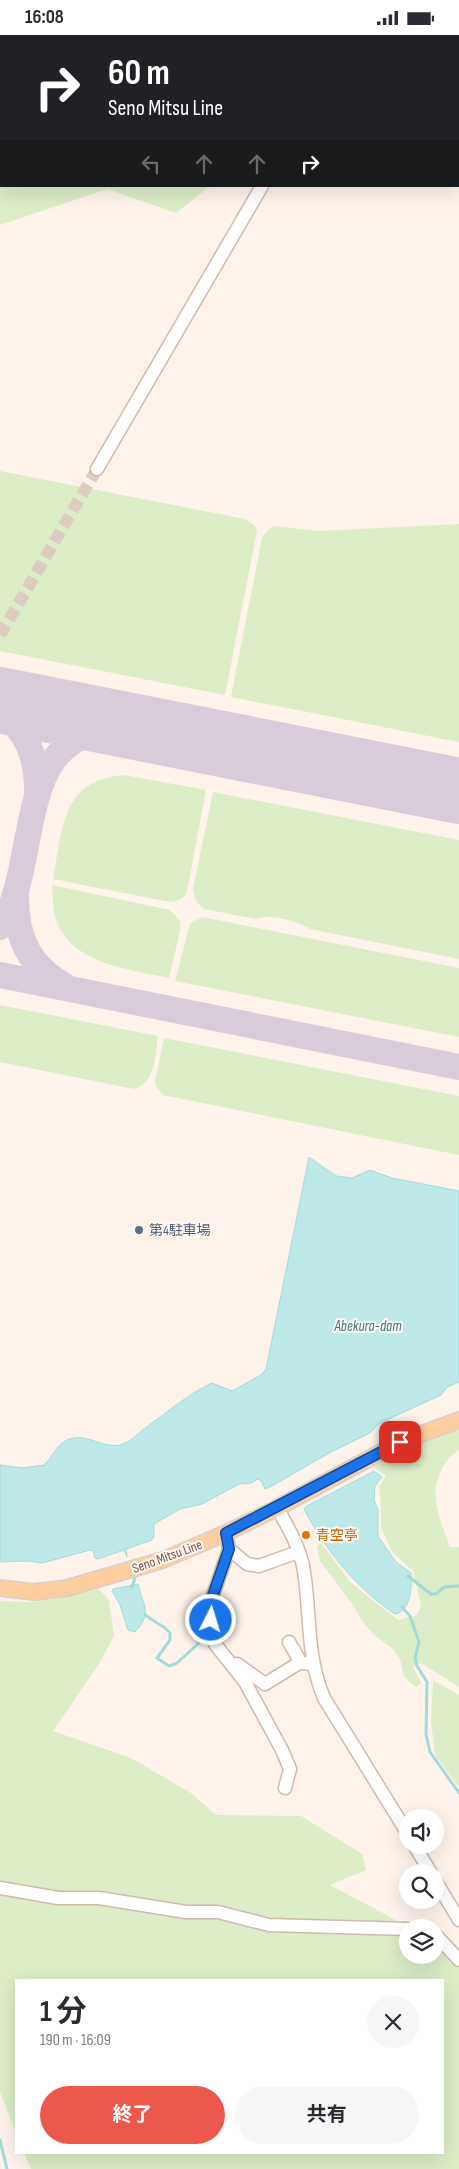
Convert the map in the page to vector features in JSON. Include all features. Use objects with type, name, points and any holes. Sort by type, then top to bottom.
[{"type":"main road","name":"Seno Mitsu Line","points":[[0,1589],[34,1592],[67,1588],[164,1560],[226,1533],[400,1442],[459,1420]]},
{"type":"street","points":[[97,469],[261,187]]},
{"type":"street","points":[[277,1507],[298,1552],[304,1570],[307,1663]]},
{"type":"street","points":[[226,1533],[229,1549],[211,1601],[212,1633],[215,1644],[245,1682],[282,1750],[290,1769],[285,1788]]},
{"type":"street","points":[[229,1549],[247,1564],[258,1566],[298,1552]]},
{"type":"street","points":[[289,1643],[307,1663],[324,1697],[399,1819]]},
{"type":"street","points":[[227,1657],[265,1684],[307,1663]]},
{"type":"street","points":[[0,1888],[58,1898],[99,1898],[186,1912],[218,1911],[269,1925],[399,1929]]},
{"type":"street","points":[[444,1895],[459,1920]]},
{"type":"street","points":[[444,1944],[459,1960]]},
{"type":"green space","points":[[0,187],[209,187],[176,213],[107,189],[0,225]]},
{"type":"green space","points":[[0,471],[245,519],[254,525],[257,531],[225,695],[0,651]]},
{"type":"green space","points":[[459,524],[459,742],[231,697],[262,538],[273,526],[319,531]]},
{"type":"green space","points":[[124,775],[206,790],[187,891],[178,900],[170,902],[53,879],[63,825],[76,797],[88,786],[103,779]]},
{"type":"green space","points":[[213,792],[459,840],[459,959],[310,929],[298,923],[276,917],[255,919],[204,909],[196,900],[193,889]]},
{"type":"green space","points":[[52,885],[170,910],[180,921],[180,931],[169,978],[104,963],[88,956],[75,947],[64,935],[56,920],[53,907]]},
{"type":"green space","points":[[202,917],[459,968],[459,1037],[175,981],[190,923]]},
{"type":"green space","points":[[0,1005],[158,1036],[155,1059],[150,1075],[147,1081],[134,1089],[0,1062]]},
{"type":"green space","points":[[164,1038],[459,1096],[459,1155],[163,1095],[155,1082]]},
{"type":"green space","points":[[459,1428],[459,1450],[448,1459],[440,1473],[435,1494],[438,1513],[450,1547],[459,1547],[459,1687],[421,1663],[413,1666],[421,1683],[416,1687],[404,1677],[400,1659],[393,1649],[374,1635],[361,1620],[353,1605],[320,1561],[317,1546],[321,1543],[351,1583],[398,1620],[416,1616],[421,1606],[413,1571],[392,1552],[381,1528],[379,1487],[386,1476],[374,1467],[403,1448]]},
{"type":"green space","points":[[99,1589],[109,1600],[114,1636],[99,1664],[53,1731],[131,1758],[191,1793],[216,1815],[301,1816],[362,1854],[366,1870],[330,1885],[399,1922],[399,1964],[444,1964],[444,1947],[459,1955],[459,2169],[31,2169],[24,2154],[444,2154],[444,1979],[15,1979],[15,2130],[0,2092],[0,1601],[29,1602]]},
{"type":"green space","points":[[433,1680],[459,1695],[459,1788],[435,1755],[431,1720]]},
{"type":"water","name":"Abekura-dam","points":[[309,1157],[336,1176],[352,1178],[370,1170],[392,1178],[459,1191],[459,1382],[447,1387],[441,1395],[377,1425],[370,1433],[331,1452],[270,1487],[265,1489],[262,1482],[258,1479],[251,1483],[239,1484],[202,1504],[180,1509],[154,1524],[154,1537],[152,1540],[126,1549],[127,1557],[124,1550],[98,1559],[95,1558],[93,1551],[90,1550],[42,1563],[28,1561],[0,1562],[0,1465],[22,1468],[44,1465],[63,1442],[74,1438],[88,1439],[109,1445],[123,1444],[203,1387],[212,1383],[232,1391],[261,1375],[266,1369]]},
{"type":"water","points":[[374,1471],[382,1477],[375,1486],[374,1500],[378,1510],[378,1536],[396,1562],[411,1573],[409,1598],[404,1608],[395,1614],[367,1592],[343,1567],[322,1540],[304,1509]]},
{"type":"water","points":[[138,1584],[145,1614],[141,1625],[135,1632],[128,1630],[120,1605],[112,1591],[113,1589]]},
{"type":"waterway","points":[[408,1576],[431,1594],[436,1594],[444,1587],[459,1586]]},
{"type":"waterway","points":[[132,1587],[135,1578]]},
{"type":"waterway","points":[[402,1607],[410,1616],[419,1642],[415,1658],[417,1666],[427,1682],[426,1734],[430,1752],[459,1793]]},
{"type":"waterway","points":[[145,1615],[170,1633],[170,1640],[157,1658],[169,1666],[177,1663],[201,1641],[209,1641]]},
{"type":"waterway","points":[[0,2140],[7,2169]]},
{"type":"taxiway","points":[[0,710],[17,727],[29,745],[37,778],[37,790]]},
{"type":"taxiway","points":[[0,927],[14,898],[33,812],[49,767],[62,750],[80,737],[105,730],[138,727]]},
{"type":"taxiway","points":[[16,897],[19,925],[27,949],[42,969],[65,986]]},
{"type":"taxiway","points":[[0,975],[459,1067]]},
{"type":"runway","points":[[0,700],[459,791]]},
{"type":"tunnel","points":[[0,635],[97,469]]},
{"type":"place","name":"第4駐車場","points":[[139,1230]]},
{"type":"place","name":"青空亭","points":[[306,1535]]},
{"type":"route","points":[[211,1620],[211,1601],[229,1549],[226,1533],[400,1442]]}]
